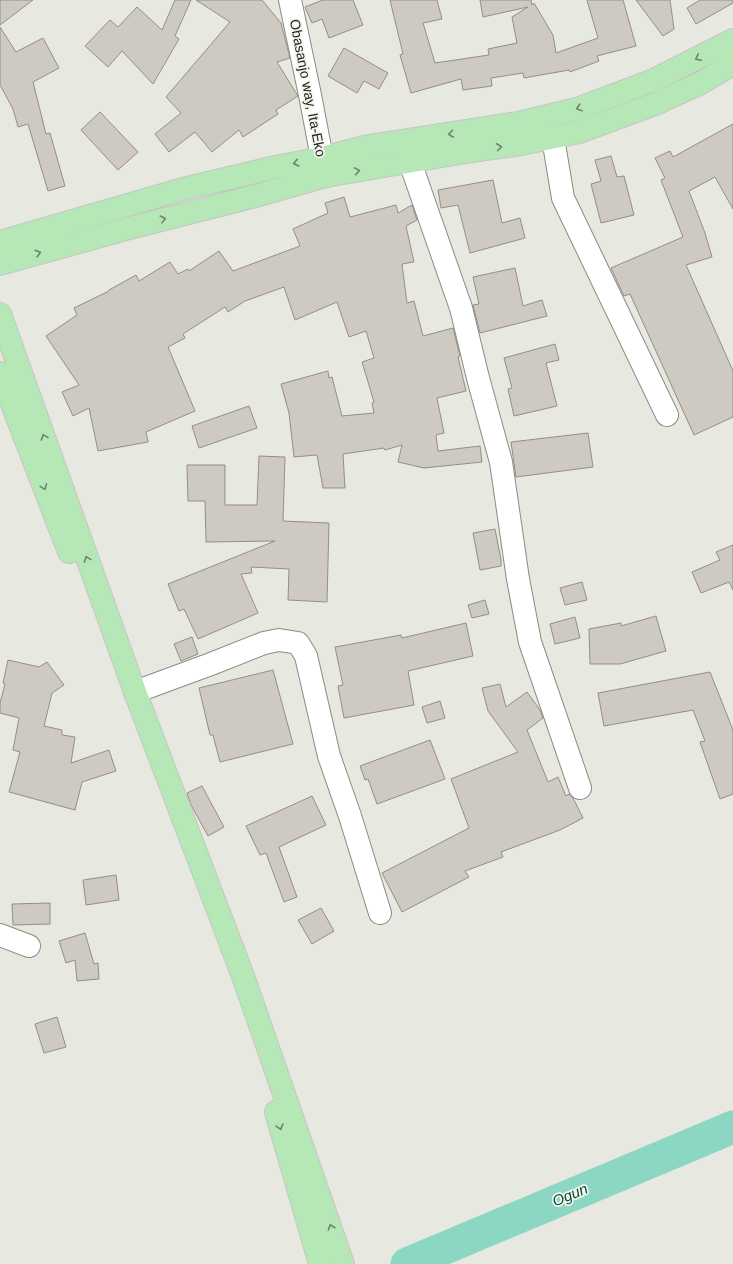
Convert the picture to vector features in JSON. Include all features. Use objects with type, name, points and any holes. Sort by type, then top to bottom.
[{"type":"main road","points":[[0,264],[126,229],[259,195],[369,146],[518,123],[577,109],[654,80],[733,40]]},
{"type":"main road","points":[[0,242],[183,189],[271,168],[324,167],[410,162],[521,144],[579,132],[655,104],[701,83],[733,64]]},
{"type":"main road","points":[[0,314],[135,692],[243,976],[344,1264]]},
{"type":"main road","points":[[0,373],[246,1008],[320,1264]]},
{"type":"street","name":"Obasanjo way, Ita-Eko","points":[[290,0],[324,167]]},
{"type":"street","points":[[553,138],[563,198],[667,415]]},
{"type":"street","points":[[410,162],[461,308],[501,462],[518,579],[530,642],[580,788]]},
{"type":"street","points":[[135,692],[264,643],[279,640],[298,643],[306,656],[329,756],[350,816],[380,913]]},
{"type":"street","points":[[0,935],[29,946]]},
{"type":"building","points":[[0,0],[33,0],[0,25]]},
{"type":"building","points":[[175,0],[191,0],[175,36],[179,39],[153,84],[122,51],[108,67],[85,46],[110,20],[118,27],[137,7],[162,30]]},
{"type":"building","points":[[196,0],[262,0],[281,23],[290,58],[277,62],[298,96],[276,110],[278,114],[243,137],[239,130],[212,152],[195,132],[169,152],[155,134],[181,113],[166,97],[230,22]]},
{"type":"building","points":[[323,0],[353,0],[363,25],[329,38],[322,19],[312,23],[305,7]]},
{"type":"building","points":[[390,0],[437,0],[442,19],[423,23],[435,63],[489,55],[488,49],[517,43],[512,17],[528,7],[483,17],[480,0],[531,0],[532,5],[534,3],[553,35],[556,53],[598,38],[587,0],[623,0],[636,46],[597,56],[599,61],[570,72],[569,70],[524,78],[523,73],[491,78],[492,86],[463,90],[461,79],[411,93],[400,55],[403,54]]},
{"type":"building","points":[[636,0],[670,0],[674,29],[663,36]]},
{"type":"building","points":[[700,0],[733,0],[733,3],[696,24],[687,8]]},
{"type":"building","points":[[0,27],[16,52],[43,38],[59,68],[33,82],[46,134],[50,133],[65,186],[48,191],[28,124],[18,127],[13,109],[0,85]]},
{"type":"building","points":[[344,48],[388,73],[379,89],[364,81],[357,93],[328,76]]},
{"type":"building","points":[[100,112],[138,152],[118,170],[81,130]]},
{"type":"building","points":[[733,124],[733,209],[715,177],[689,191],[705,233],[712,257],[686,265],[733,371],[733,417],[694,435],[630,294],[624,296],[611,268],[683,237],[661,180],[665,178],[655,158],[670,151],[673,157]]},
{"type":"building","points":[[611,156],[617,177],[624,176],[634,215],[601,223],[591,184],[601,181],[595,160]]},
{"type":"building","points":[[493,180],[502,223],[520,218],[525,238],[470,253],[458,205],[441,208],[438,190]]},
{"type":"building","points":[[344,197],[350,217],[396,205],[398,213],[412,205],[417,220],[406,226],[414,262],[402,264],[407,303],[414,301],[423,336],[453,328],[466,391],[437,398],[444,433],[436,435],[438,451],[480,446],[482,462],[424,468],[398,462],[402,445],[385,450],[384,448],[343,454],[345,488],[323,488],[317,455],[294,457],[289,413],[281,384],[328,371],[329,378],[332,377],[342,416],[374,413],[372,403],[374,402],[362,362],[374,358],[366,331],[349,337],[337,302],[295,320],[284,287],[245,301],[228,312],[225,307],[183,334],[185,338],[168,347],[195,411],[146,432],[148,442],[98,451],[89,408],[73,416],[62,392],[79,385],[46,336],[77,315],[74,308],[109,291],[136,275],[139,281],[170,262],[178,274],[188,269],[189,271],[219,251],[233,271],[300,246],[293,229],[328,213],[325,203]]},
{"type":"building","points":[[515,268],[523,306],[542,300],[547,316],[480,333],[473,305],[479,304],[473,277]]},
{"type":"building","points":[[555,344],[559,360],[546,363],[557,406],[514,416],[508,389],[512,388],[504,358]]},
{"type":"building","points":[[249,406],[257,428],[199,448],[192,426]]},
{"type":"building","points":[[588,433],[593,467],[516,477],[511,442]]},
{"type":"building","points":[[259,456],[285,457],[283,521],[329,523],[327,602],[288,600],[289,569],[251,567],[252,573],[241,574],[258,613],[198,639],[184,609],[179,611],[168,584],[275,541],[206,542],[205,501],[188,501],[187,465],[225,465],[225,505],[257,505]]},
{"type":"building","points":[[495,529],[501,566],[480,570],[473,533]]},
{"type":"building","points":[[733,545],[733,590],[729,582],[701,593],[692,572],[720,560],[716,552]]},
{"type":"building","points":[[582,582],[587,600],[565,605],[560,588]]},
{"type":"building","points":[[485,600],[489,614],[472,618],[468,605]]},
{"type":"building","points":[[656,616],[666,651],[620,664],[590,664],[589,629],[621,623],[621,626]]},
{"type":"building","points":[[575,617],[580,638],[555,644],[550,624]]},
{"type":"building","points":[[466,623],[473,656],[408,671],[414,705],[344,718],[338,686],[343,685],[335,647],[401,635],[402,638]]},
{"type":"building","points":[[192,637],[198,654],[181,661],[174,644]]},
{"type":"building","points":[[8,660],[39,667],[47,662],[64,685],[52,693],[44,726],[62,730],[62,735],[75,737],[71,763],[109,750],[116,771],[82,782],[75,810],[9,792],[20,752],[13,750],[19,718],[0,713],[0,703],[5,684],[3,683]]},
{"type":"building","points":[[273,670],[293,744],[220,762],[213,735],[210,735],[199,688]]},
{"type":"building","points":[[710,672],[733,730],[733,794],[720,799],[700,742],[705,741],[693,710],[604,726],[598,693]]},
{"type":"building","points":[[500,684],[506,707],[527,692],[540,710],[543,718],[527,730],[548,782],[558,777],[566,796],[569,794],[573,798],[583,818],[560,830],[501,852],[503,857],[465,871],[469,877],[402,912],[382,873],[469,828],[451,779],[518,752],[488,711],[482,688]]},
{"type":"building","points":[[440,701],[445,718],[427,723],[422,707]]},
{"type":"building","points":[[430,740],[445,779],[377,804],[368,779],[365,780],[360,766]]},
{"type":"building","points":[[202,786],[224,827],[208,836],[191,805],[187,793]]},
{"type":"building","points":[[312,796],[326,825],[279,847],[297,897],[284,902],[266,853],[260,855],[246,826]]},
{"type":"building","points":[[116,875],[119,900],[86,905],[83,880]]},
{"type":"building","points":[[50,903],[50,924],[13,925],[12,904]]},
{"type":"building","points":[[321,908],[334,931],[312,944],[298,920]]},
{"type":"building","points":[[85,933],[94,964],[98,963],[99,979],[77,981],[75,960],[66,963],[59,941]]},
{"type":"building","points":[[57,1017],[66,1047],[44,1053],[35,1024]]},
{"type":"waterway","name":"Ogun","points":[[407,1264],[733,1127]]}]
